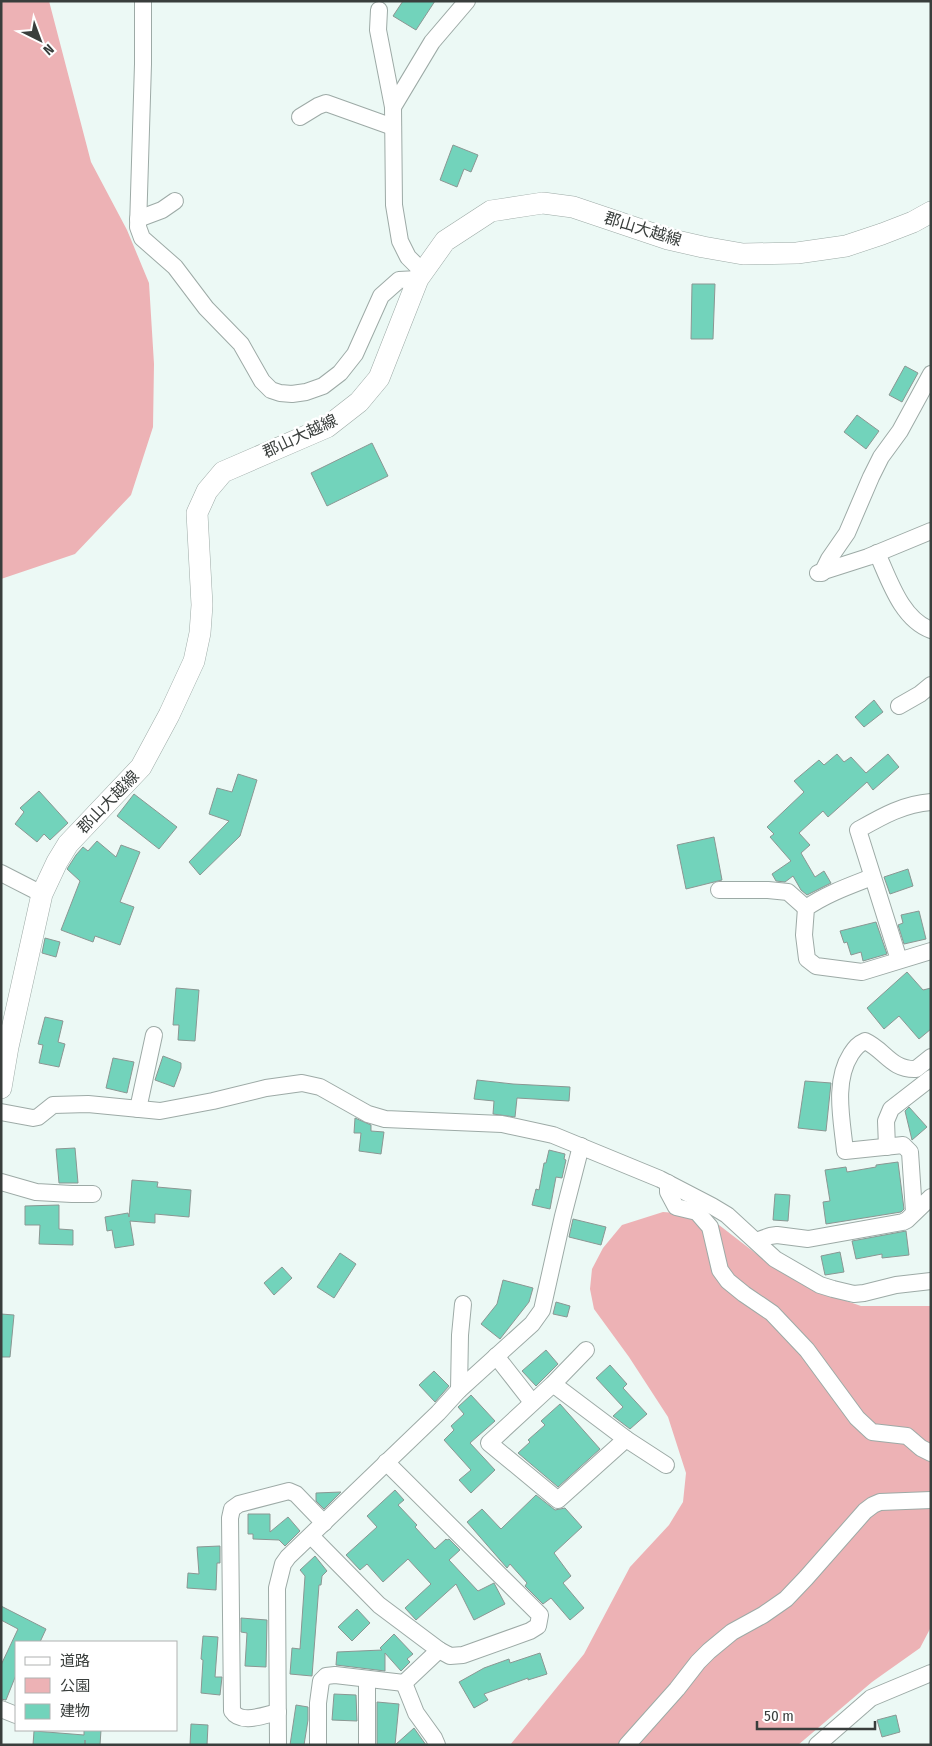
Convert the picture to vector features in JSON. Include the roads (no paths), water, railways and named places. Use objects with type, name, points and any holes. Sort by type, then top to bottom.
[{"type":"main road","name":"郡山大越線","points":[[1,1088],[8,1047],[42,894],[68,844],[141,767],[169,715],[194,661],[200,633],[202,605],[196,513],[207,491],[217,478],[230,468],[327,427],[359,402],[379,378],[420,275],[445,241],[491,211],[543,202],[573,207],[668,239],[743,254],[797,252],[846,246],[913,222],[931,212]]},
{"type":"street","points":[[143,1],[144,64],[138,219],[138,227],[142,238],[175,267],[206,308],[241,344],[262,381],[271,390],[292,394],[306,392],[323,386],[340,373],[355,354],[381,296],[399,280],[420,275],[400,241],[394,206],[393,107],[378,30],[379,10]]},
{"type":"street","points":[[393,107],[432,42],[467,1]]},
{"type":"street","points":[[300,117],[326,103],[393,127]]},
{"type":"street","points":[[138,219],[162,210],[175,201]]},
{"type":"street","points":[[931,374],[900,431],[881,456],[847,533],[829,559],[816,573],[931,531]]},
{"type":"street","points":[[877,552],[892,586],[908,612],[915,621],[931,630]]},
{"type":"street","points":[[899,706],[931,685]]},
{"type":"street","points":[[899,960],[858,830],[892,811],[919,803],[931,802]]},
{"type":"street","points":[[1,873],[42,894]]},
{"type":"street","points":[[806,908],[836,891],[872,877]]},
{"type":"street","points":[[720,890],[788,892],[806,908]]},
{"type":"street","points":[[806,908],[804,935],[807,959],[816,966],[862,972],[931,951]]},
{"type":"street","points":[[138,1110],[154,1035]]},
{"type":"street","points":[[914,1212],[910,1152],[904,1145],[846,1151],[840,1089],[842,1076],[849,1058],[860,1043],[865,1041],[894,1064],[904,1068],[916,1068],[931,1057]]},
{"type":"street","points":[[887,1147],[886,1121],[891,1109],[931,1078]]},
{"type":"street","points":[[1,1112],[33,1118],[38,1117],[53,1105],[88,1104],[160,1111],[266,1088],[302,1083],[320,1087],[368,1114],[385,1119],[502,1124],[552,1135],[581,1146],[668,1183],[712,1206],[726,1215],[775,1259],[820,1285],[844,1292],[864,1293],[896,1285],[931,1281]]},
{"type":"street","points":[[278,1745],[277,1588],[283,1564],[288,1557],[438,1413],[459,1390],[532,1324],[542,1310],[581,1146]]},
{"type":"street","points":[[1,1182],[36,1192],[93,1194]]},
{"type":"street","points":[[668,1183],[668,1192],[676,1207],[698,1212],[710,1227],[720,1270],[724,1275],[744,1294],[772,1313],[807,1350],[861,1423],[872,1432],[907,1436],[921,1448],[931,1453]]},
{"type":"street","points":[[756,1242],[777,1235],[808,1239],[903,1222],[931,1197]]},
{"type":"street","points":[[459,1390],[460,1335],[463,1304]]},
{"type":"street","points":[[586,1350],[553,1384],[490,1442],[558,1500],[626,1439]]},
{"type":"street","points":[[496,1356],[532,1402]]},
{"type":"street","points":[[553,1384],[626,1439],[666,1466]]},
{"type":"street","points":[[311,1536],[379,1605],[439,1650],[450,1656],[463,1655],[530,1631],[538,1626],[540,1616],[386,1462]]},
{"type":"street","points":[[278,1712],[243,1719],[236,1717],[232,1711],[230,1518],[232,1510],[239,1504],[292,1492],[324,1523]]},
{"type":"street","points":[[627,1745],[678,1689],[698,1662],[709,1651],[732,1632],[763,1615],[786,1599],[873,1505],[880,1502],[931,1500]]},
{"type":"street","points":[[318,1745],[318,1703],[323,1678],[335,1675],[404,1683],[439,1650]]},
{"type":"street","points":[[817,1745],[871,1698],[931,1673]]},
{"type":"street","points":[[368,1679],[368,1745]]},
{"type":"street","points":[[404,1683],[416,1714],[437,1745]]},
{"type":"street","points":[[1,1709],[15,1715]]}]
